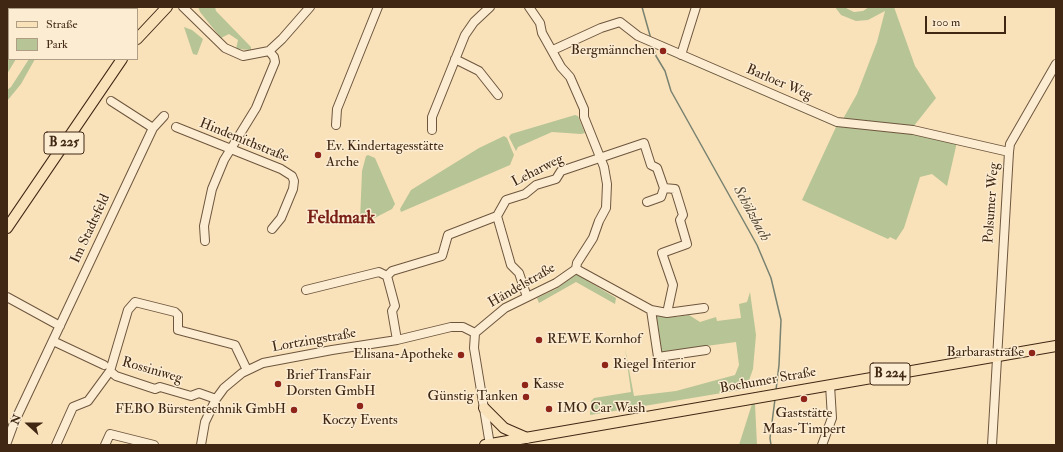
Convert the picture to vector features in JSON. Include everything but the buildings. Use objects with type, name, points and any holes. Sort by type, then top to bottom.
[{"type":"main road","points":[[138,38],[167,7]]},
{"type":"main road","name":"B 225","points":[[7,228],[121,60]]},
{"type":"main road","name":"Bochumer Straße","points":[[488,445],[830,384],[1056,346]]},
{"type":"main road","points":[[484,408],[504,428],[527,438]]},
{"type":"street","points":[[183,7],[225,48],[243,56],[269,51],[282,39],[310,7]]},
{"type":"street","points":[[336,125],[337,109],[378,7]]},
{"type":"street","points":[[432,130],[432,117],[470,29],[490,7]]},
{"type":"street","name":"Händelstraße","points":[[475,333],[505,308],[556,283],[576,269],[577,263],[593,238],[606,208],[607,184],[604,167],[598,157],[584,117],[584,109],[570,77],[562,67],[542,33],[540,23],[529,7]]},
{"type":"street","points":[[681,55],[696,7]]},
{"type":"street","name":"Barloer Weg","points":[[553,50],[601,28],[620,22],[632,33],[653,43],[837,122],[913,130],[1009,152]]},
{"type":"street","points":[[205,241],[204,226],[212,189],[224,160],[254,113],[275,62],[269,51]]},
{"type":"street","points":[[456,59],[479,71],[498,95]]},
{"type":"street","name":"Polsumer Weg","points":[[996,356],[1010,144],[1056,64]]},
{"type":"street","points":[[111,101],[154,128]]},
{"type":"street","name":"Im Stadtsfeld","points":[[7,442],[14,423],[154,128],[164,116]]},
{"type":"street","name":"Hindemithstraße","points":[[176,127],[288,171],[294,181],[293,189],[281,218],[272,229]]},
{"type":"street","name":"Leharweg","points":[[497,216],[506,200],[525,194],[536,185],[556,179],[561,171],[598,157],[644,143],[651,164],[657,168],[664,188]]},
{"type":"street","points":[[646,202],[661,197],[664,188],[675,189],[683,215],[680,220],[687,244],[662,253],[672,285],[667,313]]},
{"type":"street","points":[[386,276],[392,271],[442,256],[448,235],[497,216],[511,265],[519,273],[527,297]]},
{"type":"street","points":[[576,269],[651,310],[667,313],[704,308]]},
{"type":"street","points":[[306,290],[379,272],[386,276],[395,306],[392,311],[398,340]]},
{"type":"street","points":[[7,297],[60,326]]},
{"type":"street","name":"Rossiniweg","points":[[216,399],[199,393],[191,396],[160,387],[155,388],[116,376],[110,371],[128,310],[135,302],[175,312],[178,315],[178,330],[235,345],[247,370]]},
{"type":"street","points":[[651,310],[658,357],[706,350]]},
{"type":"street","name":"Lortzingstraße","points":[[201,445],[205,422],[216,399],[233,380],[247,370],[263,363],[398,340],[457,326],[475,333]]},
{"type":"street","points":[[475,333],[474,348],[484,408],[488,445]]},
{"type":"street","points":[[53,341],[104,365]]},
{"type":"street","points":[[992,445],[996,356]]},
{"type":"street","points":[[56,445],[73,407],[88,402],[110,371]]},
{"type":"street","points":[[822,445],[832,418],[830,384]]},
{"type":"street","points":[[105,445],[110,434],[154,445]]},
{"type":"green space","points":[[7,7],[36,7],[8,8],[8,60],[15,60],[7,74]]},
{"type":"green space","points":[[198,7],[215,7],[216,11],[251,47],[251,50],[236,49],[238,40],[229,34],[221,38],[200,12]]},
{"type":"green space","points":[[835,7],[844,7],[854,12],[863,11],[869,7],[894,7],[915,66],[936,98],[913,127],[843,119],[857,94],[877,42],[885,11],[868,20],[856,21],[841,15]]},
{"type":"green space","points":[[184,27],[192,30],[203,39],[197,55],[193,54]]},
{"type":"green space","points":[[666,51],[837,124],[910,132],[957,142],[947,186],[932,174],[920,177],[904,228],[896,240],[890,237],[888,239],[802,200],[836,127],[667,54]]},
{"type":"green space","points":[[28,60],[34,60],[21,84],[7,101],[7,90],[11,87]]},
{"type":"green space","points":[[575,115],[578,116],[585,133],[552,132],[518,147],[516,151],[509,137],[511,134]]},
{"type":"green space","points":[[504,136],[507,138],[514,155],[510,165],[401,212],[400,209],[411,190],[479,148]]},
{"type":"green space","points":[[368,155],[375,158],[395,204],[392,209],[363,224],[360,221],[362,171],[366,156]]},
{"type":"green space","points":[[576,274],[616,298],[615,304],[576,282],[539,303],[537,298],[556,289]]},
{"type":"green space","points":[[750,292],[756,335],[753,369],[746,389],[590,415],[591,401],[594,398],[631,392],[625,348],[634,396],[676,391],[735,375],[739,365],[736,342],[661,352],[655,318],[658,316],[675,317],[689,315],[700,322],[716,317],[717,321],[741,318],[739,304],[747,302]]},
{"type":"green space","points":[[752,404],[755,404],[757,445],[739,445]]},
{"type":"waterway","name":"Schölzbach","points":[[642,7],[651,39]]},
{"type":"waterway","name":"Schölzbach","points":[[653,46],[656,56],[665,71],[671,91],[757,245],[771,278],[781,320],[779,365],[776,390]]},
{"type":"waterway","name":"Schölzbach","points":[[771,445],[770,438],[775,399]]},
{"type":"place","name":"Bergmännchen","points":[[663,51]]},
{"type":"place","name":"Ev. Kindertagesstätte Arche","points":[[318,155]]},
{"type":"place","name":"REWE Kornhof","points":[[539,340]]},
{"type":"place","name":"Barbarastraße","points":[[1032,353]]},
{"type":"place","name":"Elisana-Apotheke","points":[[461,355]]},
{"type":"place","name":"Riegel Interior","points":[[605,365]]},
{"type":"place","name":"BriefTransFair Dorsten GmbH","points":[[278,384]]},
{"type":"place","name":"Kasse","points":[[525,385]]},
{"type":"place","name":"Günstig Tanken","points":[[526,397]]},
{"type":"place","name":"Gaststätte Maas-Timpert","points":[[804,399]]},
{"type":"place","name":"Koczy Events","points":[[360,406]]},
{"type":"place","name":"IMO Car Wash","points":[[549,409]]},
{"type":"place","name":"FEBO Bürstentechnik GmbH","points":[[294,410]]},
{"type":"district","name":"Feldmark","points":[[341,219]]}]
